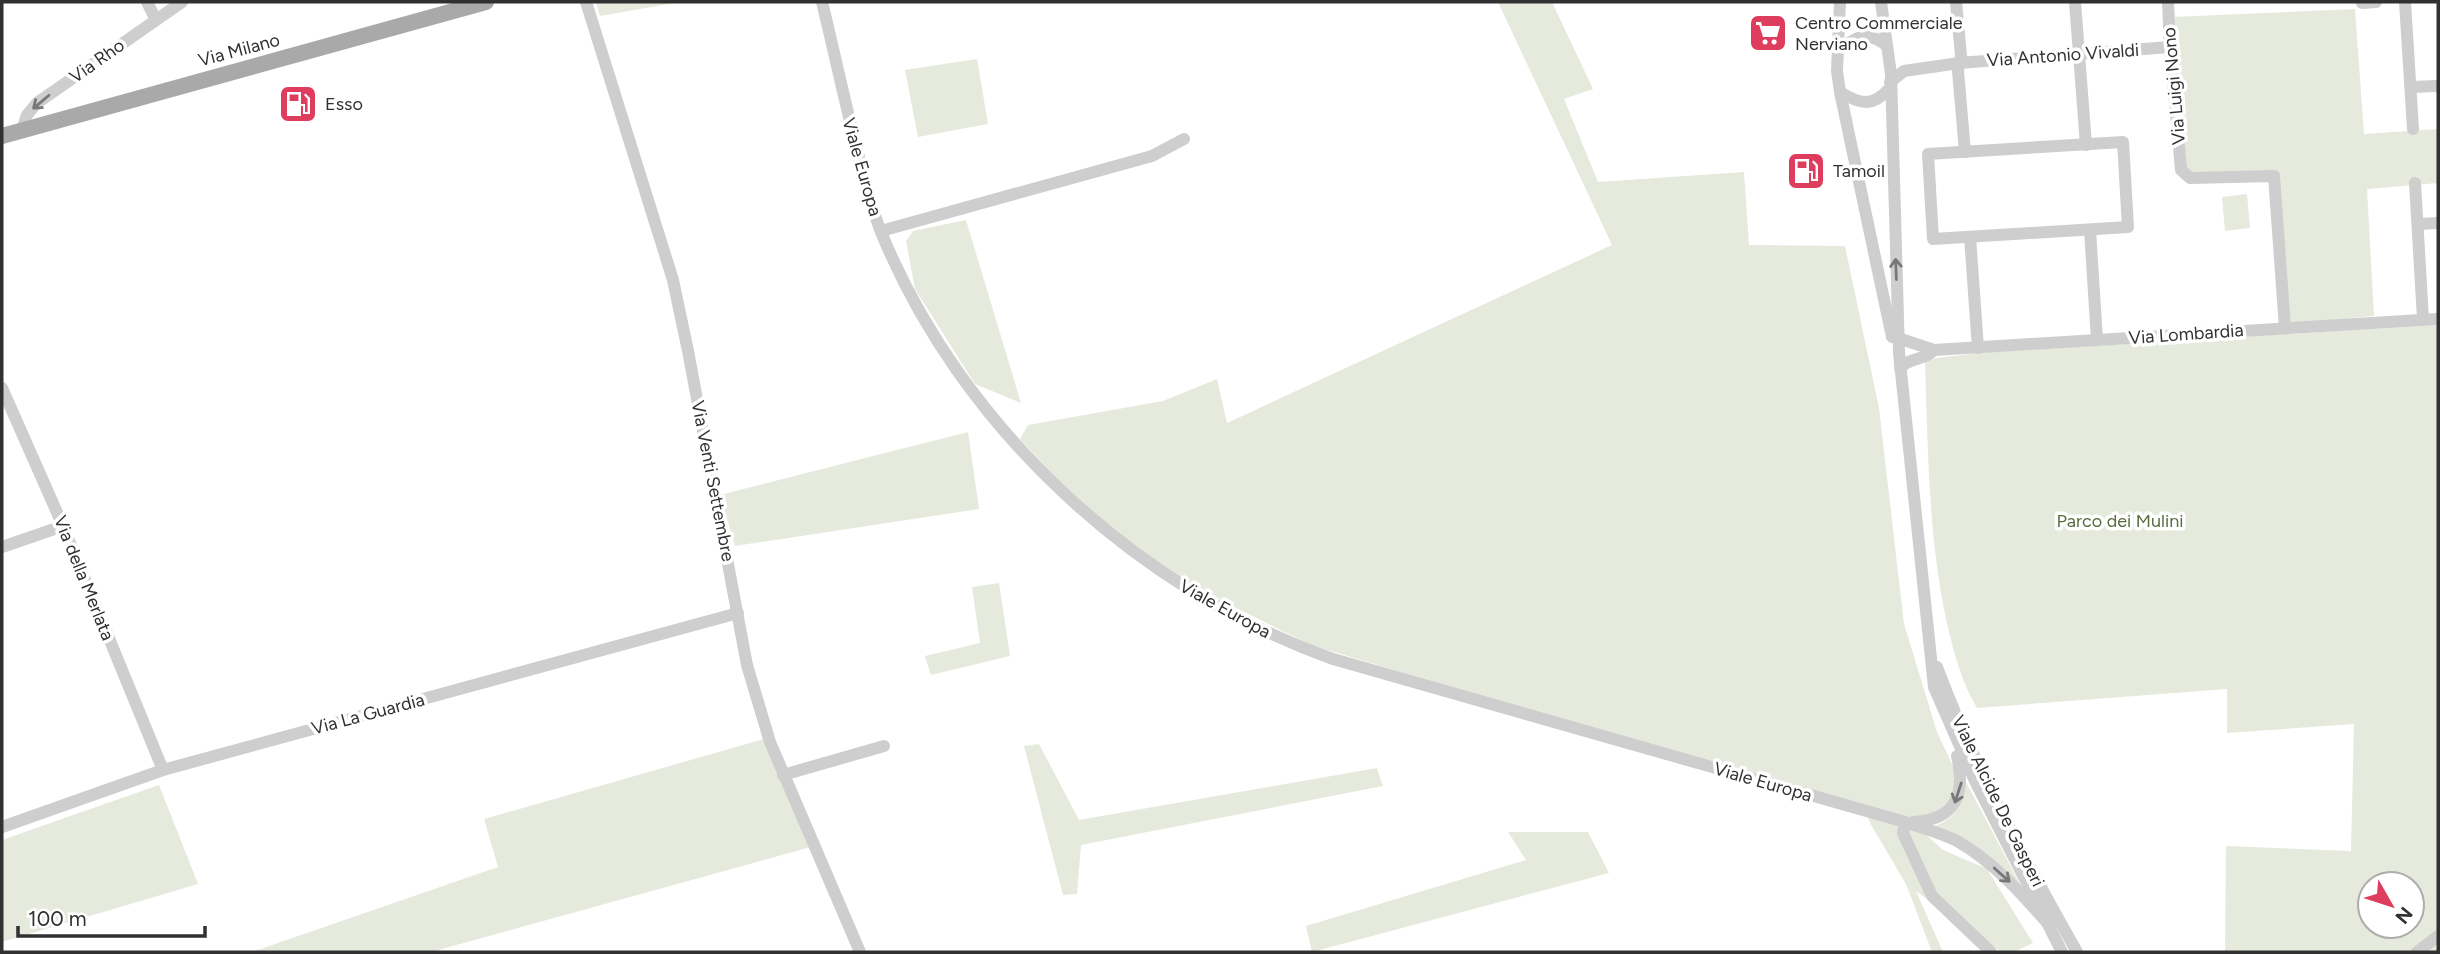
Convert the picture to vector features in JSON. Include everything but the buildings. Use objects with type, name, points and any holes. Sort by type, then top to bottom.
[{"type":"main road","name":"Via Milano","points":[[2,136],[486,2]]},
{"type":"street","points":[[147,2],[156,20]]},
{"type":"street","name":"Via Rho","points":[[22,130],[27,115],[37,103],[182,2]]},
{"type":"street","name":"Via Venti Settembre","points":[[586,2],[673,280],[747,665],[769,742],[860,952]]},
{"type":"street","name":"Viale Europa","points":[[822,2],[843,97],[881,231],[908,288],[941,344],[1013,441],[1060,490],[1093,520],[1159,571],[1204,600],[1267,633],[1333,659],[1946,836],[1985,860],[2017,889],[2050,926]]},
{"type":"street","name":"Viale Alcide De Gasperi","points":[[1840,2],[1837,71],[1897,346],[1934,687],[1975,781],[2063,952]]},
{"type":"street","name":"Viale Alcide De Gasperi","points":[[1881,2],[1890,85],[1897,346],[1902,382]]},
{"type":"street","points":[[1956,2],[1958,71],[1965,152]]},
{"type":"street","points":[[2075,2],[2086,145]]},
{"type":"street","name":"Via Luigi Nono","points":[[2168,2],[2169,47],[2181,170],[2190,178],[2274,176],[2285,328]]},
{"type":"street","points":[[2405,2],[2413,129]]},
{"type":"street","points":[[1838,51],[1852,39],[1865,35],[1877,38],[1904,66],[1915,69]]},
{"type":"street","name":"Via Antonio Vivaldi","points":[[1890,85],[1904,71],[1959,63],[2169,47]]},
{"type":"street","points":[[1840,92],[1853,100],[1868,102],[1881,98],[1890,85]]},
{"type":"street","points":[[2411,87],[2438,86]]},
{"type":"street","points":[[881,231],[1152,156],[1184,139]]},
{"type":"street","points":[[2123,142],[2128,227],[1933,239],[1928,154],[2086,145],[2123,142]]},
{"type":"street","points":[[2415,183],[2423,320]]},
{"type":"street","points":[[2418,224],[2438,223]]},
{"type":"street","points":[[2090,230],[2097,340]]},
{"type":"street","points":[[1970,237],[1978,348]]},
{"type":"street","name":"Via Lombardia","points":[[1897,346],[1934,350],[1978,348],[2438,318]]},
{"type":"street","points":[[1897,346],[1912,359]]},
{"type":"street","name":"Via Lombardia","points":[[1900,368],[1912,359],[1922,359],[1934,350]]},
{"type":"street","name":"Via della Merlata","points":[[2,388],[63,526],[163,770]]},
{"type":"street","points":[[2,547],[63,526]]},
{"type":"street","name":"Via La Guardia","points":[[2,827],[163,770],[738,613]]},
{"type":"street","name":"Viale Alcide De Gasperi","points":[[1929,645],[1956,719],[2018,845],[2077,952]]},
{"type":"street","points":[[1951,728],[1962,775],[1959,794],[1954,804],[1940,816],[1930,820],[1905,822],[1903,833],[1932,895],[1991,952]]},
{"type":"street","points":[[783,775],[884,747]]},
{"type":"street","points":[[2417,952],[2438,936]]},
{"type":"green space","points":[[596,2],[680,2],[600,16]]},
{"type":"green space","points":[[1498,2],[1552,2],[1593,89],[1564,99],[1598,182],[1744,172],[1749,245],[1845,246],[1879,408],[1904,624],[1937,732],[1957,775],[1952,798],[1939,812],[1915,818],[1905,816],[1943,850],[1987,869],[2033,943],[2014,952],[2001,952],[1916,891],[1943,952],[1932,952],[1906,884],[1870,823],[1863,805],[1311,645],[1226,603],[1163,567],[1081,505],[1020,439],[1028,425],[1163,401],[1217,379],[1227,423],[1612,245]]},
{"type":"green space","points":[[2355,9],[2364,134],[2438,129],[2438,183],[2367,189],[2374,316],[2287,324],[2277,171],[2194,173],[2186,168],[2172,17]]},
{"type":"green space","points":[[977,59],[988,124],[918,137],[905,70]]},
{"type":"green space","points":[[2247,194],[2250,228],[2225,231],[2222,197]]},
{"type":"green space","points":[[966,220],[1021,403],[975,384],[915,289],[906,241],[913,231]]},
{"type":"green space","name":"Parco dei Mulini","points":[[2438,325],[2438,952],[2225,952],[2226,846],[2351,851],[2354,724],[2227,733],[2227,689],[1977,708],[1959,667],[1947,623],[1936,558],[1930,493],[1925,362],[1936,358],[1989,352]]},
{"type":"green space","points":[[968,432],[979,509],[735,546],[720,495]]},
{"type":"green space","points":[[999,583],[1010,656],[931,675],[925,656],[980,643],[972,587]]},
{"type":"green space","points":[[764,739],[811,847],[431,952],[252,952],[498,867],[484,819]]},
{"type":"green space","points":[[1039,744],[1079,820],[1377,768],[1383,786],[1081,845],[1077,894],[1063,895],[1024,746]]},
{"type":"green space","points":[[1966,782],[2020,884],[1935,826],[1948,819],[1957,809]]},
{"type":"green space","points":[[159,785],[198,884],[2,942],[2,840]]},
{"type":"green space","points":[[1508,832],[1588,832],[1609,873],[1312,952],[1306,926],[1526,860]]},
{"type":"place","name":"Centro Commerciale Nerviano","points":[[1768,33]]},
{"type":"place","name":"Esso","points":[[298,104]]},
{"type":"place","name":"Tamoil","points":[[1806,171]]}]
